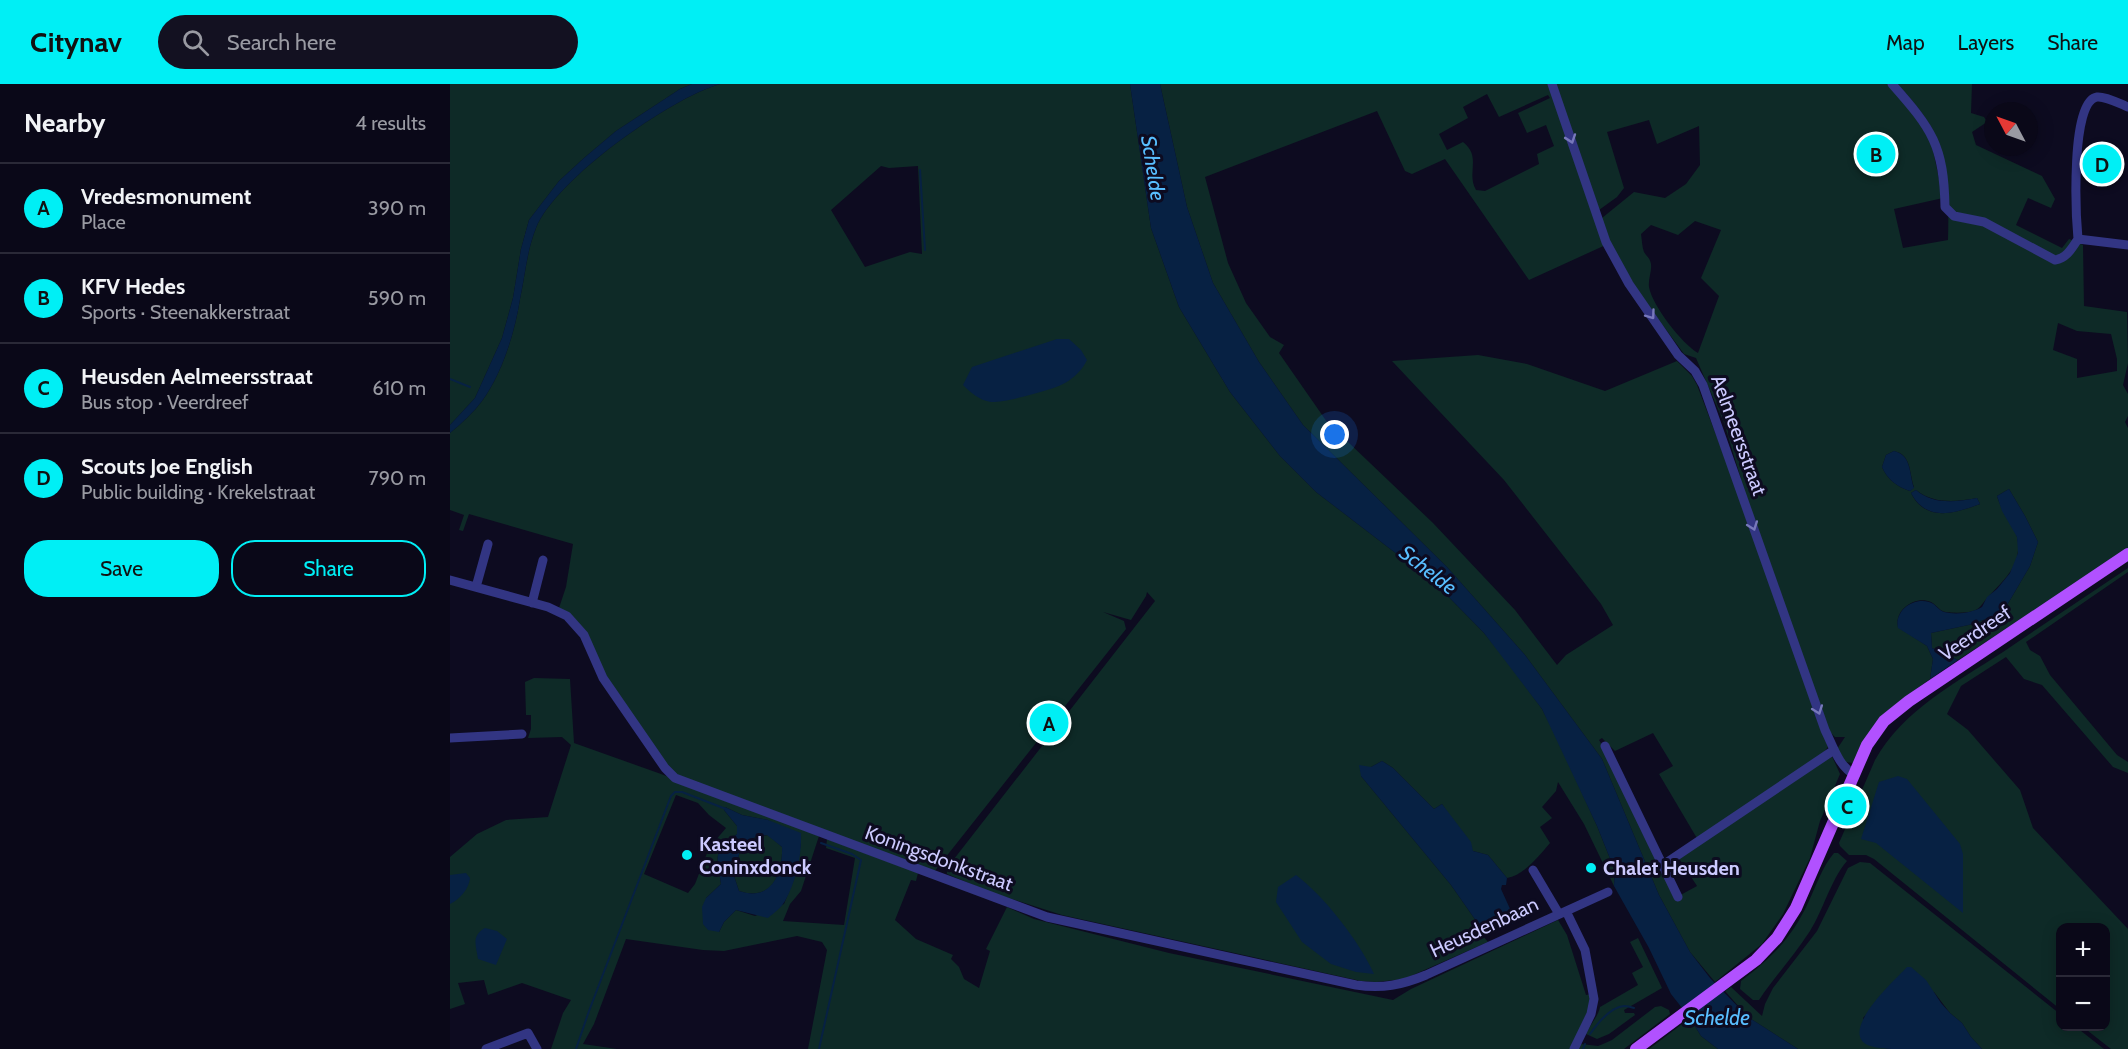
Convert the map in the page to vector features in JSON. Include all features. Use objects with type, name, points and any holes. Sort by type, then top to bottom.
[{"type":"main road","name":"Veerdreef","points":[[1635,1049],[1767,950],[1786,926],[1796,908],[1861,762],[1900,716],[2128,554]]},
{"type":"main road","name":"Veerdreef","points":[[2009,637],[2128,562]]},
{"type":"street","name":"Aelmeersstraat","points":[[1552,84],[1606,242],[1615,260],[1629,285],[1678,355],[1695,371],[1703,385],[1834,750]]},
{"type":"street","points":[[1892,84],[1919,115],[1935,142],[1942,168],[1945,207],[1954,216],[1984,222],[2055,260],[2063,258],[2078,239],[2076,147],[2081,122],[2091,101],[2100,97],[2128,107]]},
{"type":"street","points":[[2078,239],[2128,245]]},
{"type":"street","points":[[476,587],[488,544]]},
{"type":"street","points":[[532,603],[543,560]]},
{"type":"street","name":"Koningsdonkstraat","points":[[450,580],[567,615],[584,634],[597,667],[610,690],[665,768],[681,781],[1047,917],[1356,986],[1400,985],[1426,975]]},
{"type":"street","points":[[450,738],[522,734]]},
{"type":"street","points":[[1607,749],[1678,897]]},
{"type":"street","points":[[1663,865],[1834,750],[1845,769],[1854,775]]},
{"type":"street","name":"Heusdenbaan","points":[[1533,870],[1563,912],[1586,950],[1594,999],[1591,1014],[1574,1049]]},
{"type":"street","name":"Heusdenbaan","points":[[1426,975],[1608,892]]},
{"type":"street","points":[[486,1049],[528,1033],[537,1049]]},
{"type":"green space","points":[[450,84],[692,84],[680,89],[616,131],[559,181],[529,220],[521,249],[513,298],[502,338],[475,398],[450,425]]},
{"type":"green space","points":[[720,84],[1130,84],[1151,228],[1179,307],[1230,392],[1280,456],[1316,492],[1436,584],[1484,633],[1506,660],[1542,709],[1556,736],[1615,871],[1614,886],[1584,824],[1558,782],[1556,791],[1542,807],[1552,818],[1540,827],[1550,843],[1525,869],[1507,878],[1488,855],[1473,851],[1442,804],[1434,809],[1393,768],[1382,761],[1366,767],[1361,776],[1451,885],[1488,942],[1404,979],[1361,981],[1062,915],[993,893],[947,874],[947,868],[1155,601],[1147,592],[1131,620],[1103,612],[1124,621],[1126,629],[934,872],[677,776],[669,770],[614,690],[586,634],[570,615],[559,608],[566,587],[573,544],[469,514],[463,531],[459,530],[464,515],[450,510],[450,433],[482,401],[496,378],[515,325],[533,236],[547,209],[589,165],[616,143],[645,123],[699,92]],"holes":[[[881,166],[889,168],[918,166],[922,254],[910,252],[865,267],[831,210]]]},
{"type":"green space","points":[[1160,84],[1889,84],[1912,110],[1930,136],[1943,198],[1894,209],[1903,248],[1948,240],[1948,211],[1944,166],[1936,138],[1923,114],[1898,84],[1972,84],[1971,113],[1984,117],[1984,124],[1972,132],[1976,145],[1984,149],[1984,156],[1999,156],[2042,176],[2055,199],[2051,208],[2028,198],[2016,225],[2062,248],[2069,239],[2083,245],[2084,306],[2127,312],[2128,363],[2123,385],[2128,394],[2128,416],[2125,422],[2128,428],[2128,549],[1958,660],[1932,648],[1931,633],[1973,624],[2003,612],[2030,566],[2038,542],[2009,489],[1997,496],[2017,537],[2015,563],[2006,577],[1976,610],[1960,613],[1946,612],[1925,600],[1912,602],[1899,615],[1898,627],[1927,646],[1933,659],[1930,679],[1885,715],[1869,735],[1853,763],[1845,762],[1837,749],[1845,737],[1835,737],[1830,732],[1824,736],[1828,747],[1824,752],[1698,840],[1659,774],[1673,766],[1653,733],[1615,751],[1602,738],[1599,740],[1675,898],[1697,886],[1678,857],[1831,754],[1840,774],[1820,821],[1810,858],[1783,914],[1762,944],[1715,982],[1690,952],[1659,895],[1602,759],[1525,655],[1447,567],[1303,425],[1259,362],[1213,283],[1187,207]],"holes":[[[1487,94],[1499,117],[1548,95],[1550,98],[1518,113],[1527,133],[1546,125],[1554,146],[1537,154],[1539,164],[1485,191],[1476,190],[1473,184],[1473,159],[1469,148],[1463,142],[1447,150],[1439,134],[1468,118],[1463,107]],[[1377,111],[1405,171],[1412,174],[1445,159],[1529,280],[1610,243],[1628,278],[1684,354],[1696,358],[1724,423],[1741,479],[1734,482],[1697,385],[1692,376],[1677,361],[1605,391],[1527,364],[1478,355],[1392,361],[1504,480],[1601,604],[1613,625],[1566,655],[1557,665],[1515,610],[1433,523],[1327,422],[1279,353],[1284,345],[1270,337],[1246,303],[1228,263],[1205,177]],[[1649,120],[1657,144],[1699,126],[1700,165],[1686,184],[1665,198],[1634,192],[1602,218],[1599,210],[1617,197],[1624,188],[1607,132]],[[1695,221],[1721,230],[1701,278],[1719,296],[1698,353],[1669,323],[1656,304],[1649,287],[1651,264],[1643,250],[1641,234],[1651,225],[1678,235]],[[2058,323],[2077,331],[2111,334],[2117,359],[2117,371],[2077,378],[2077,359],[2053,350]],[[1894,451],[1907,460],[1914,487],[1910,491],[1897,485],[1887,475],[1882,467],[1886,455]],[[1916,490],[1937,500],[1977,498],[1980,504],[1951,512],[1933,512],[1925,509],[1911,493]]]},
{"type":"green space","points":[[2128,568],[2128,572],[2026,642],[2030,650],[2040,656],[2050,675],[2117,755],[2128,762],[2128,773],[2113,767],[2042,685],[2024,679],[2006,657],[1961,686],[1947,714],[1968,730],[2020,790],[2033,828],[2128,929],[2128,1049],[2111,1049],[2088,1031],[2110,1031],[2110,923],[2056,923],[2056,1006],[1874,859],[1866,855],[1849,855],[1839,843],[1875,760],[1900,726],[1932,698]]},
{"type":"green space","points":[[534,678],[570,679],[574,743],[661,774],[819,836],[801,891],[790,904],[783,921],[844,925],[855,858],[826,848],[827,839],[918,873],[916,881],[911,880],[895,920],[916,939],[953,955],[951,959],[959,967],[964,979],[979,988],[990,951],[986,949],[1007,907],[1034,919],[1169,953],[1393,1000],[1411,989],[1558,920],[1567,935],[1586,995],[1591,994],[1588,1011],[1570,1049],[808,1049],[827,950],[822,942],[797,936],[724,951],[626,939],[594,1024],[583,1044],[617,1049],[551,1049],[563,1013],[571,1000],[522,983],[488,995],[484,980],[458,983],[465,1004],[450,1009],[450,857],[477,834],[506,820],[548,817],[571,745],[562,737],[528,738],[531,729],[531,715],[526,715],[525,682]],"holes":[[[676,795],[698,803],[726,828],[709,848],[695,884],[688,893],[644,874]],[[725,807],[742,815],[768,820],[801,844],[794,879],[784,904],[755,916],[736,910],[724,922],[719,932],[706,898],[721,884],[718,855],[723,846],[737,834],[737,826],[724,810]]]},
{"type":"green space","points":[[768,835],[782,847],[780,867],[773,884],[759,893],[739,891],[734,876],[741,846],[755,837]]},
{"type":"green space","points":[[1834,853],[1838,853],[1847,861],[1836,877],[1815,922],[1798,949],[1759,1000],[1753,1000],[1740,989],[1741,981],[1762,964],[1788,937],[1802,916],[1823,870]]},
{"type":"green space","points":[[1860,862],[1870,863],[2056,1011],[2056,1031],[2081,1031],[2104,1049],[1982,1049],[1934,992],[1893,983],[1863,1018],[1877,1047],[1891,1049],[1798,1049],[1748,1017],[1725,991],[1731,987],[1762,1016],[1773,988],[1817,931],[1848,868]]},
{"type":"green space","points":[[1638,938],[1662,988],[1624,1010],[1625,1013],[1635,1015],[1609,1034],[1597,1039],[1586,1034],[1600,1007],[1638,985],[1632,973],[1643,967],[1630,942]]},
{"type":"green space","points":[[1661,1006],[1669,1010],[1670,1014],[1624,1049],[1578,1049],[1581,1044],[1598,1046],[1612,1040],[1655,1007]]},
{"type":"green space","points":[[1690,1018],[1701,1036],[1718,1049],[1649,1049]]},
{"type":"water","points":[[692,84],[720,84],[673,106],[616,143],[566,187],[547,209],[533,236],[515,325],[496,378],[482,401],[450,433],[450,425],[475,398],[502,338],[513,298],[521,249],[529,220],[559,181],[616,131],[680,89]]},
{"type":"water","name":"Schelde","points":[[1130,84],[1160,84],[1187,207],[1213,283],[1259,362],[1303,425],[1447,567],[1525,655],[1602,759],[1659,895],[1690,952],[1710,978],[1748,1017],[1798,1049],[1718,1049],[1701,1036],[1671,994],[1649,948],[1614,886],[1615,871],[1597,826],[1542,709],[1484,633],[1436,584],[1316,492],[1280,456],[1230,392],[1179,307],[1151,228]]},
{"type":"water","points":[[1057,339],[1069,339],[1081,350],[1087,360],[1078,373],[1065,383],[1028,396],[991,402],[976,396],[963,385],[972,367]]},
{"type":"water","points":[[1894,451],[1904,456],[1909,466],[1914,488],[1910,491],[1893,482],[1882,467],[1886,455]]},
{"type":"water","points":[[2009,489],[2038,542],[2030,566],[2003,612],[1973,624],[1931,633],[1932,648],[1958,660],[1930,679],[1933,659],[1927,646],[1898,628],[1899,616],[1906,607],[1923,601],[1931,603],[1944,612],[1969,612],[1982,607],[1987,597],[2010,573],[2018,553],[2017,537],[2002,511],[1997,496]]},
{"type":"water","points":[[1916,490],[1937,500],[1977,498],[1980,504],[1951,512],[1933,512],[1925,509],[1911,493]]},
{"type":"water","points":[[1382,761],[1393,768],[1434,809],[1442,804],[1471,842],[1473,851],[1488,855],[1507,878],[1506,885],[1502,885],[1501,889],[1516,922],[1483,936],[1479,925],[1451,885],[1361,776],[1359,765],[1371,767]]},
{"type":"water","points":[[1898,776],[1907,779],[1960,844],[1963,854],[1963,913],[1876,843],[1861,839],[1879,782]]},
{"type":"water","points":[[725,807],[742,815],[768,820],[801,833],[801,841],[795,877],[782,906],[768,918],[736,910],[724,922],[719,932],[708,930],[703,924],[702,907],[706,898],[721,884],[718,855],[737,834],[737,826],[724,810]],"holes":[[[767,835],[782,847],[780,867],[773,883],[759,893],[739,891],[734,876],[741,846],[755,837]]]},
{"type":"water","points":[[466,873],[470,878],[466,890],[450,904],[450,875]]},
{"type":"water","points":[[1296,875],[1340,920],[1360,948],[1374,974],[1356,972],[1331,964],[1302,942],[1276,902],[1278,887]]},
{"type":"water","points":[[485,928],[497,931],[507,939],[496,965],[478,959],[476,938]]},
{"type":"water","points":[[1907,967],[1911,967],[1926,980],[1941,1003],[1962,1023],[1982,1049],[1891,1049],[1872,1047],[1863,1042],[1860,1034],[1866,1014]]},
{"type":"waterway","points":[[920,170],[925,250]]},
{"type":"waterway","points":[[450,379],[470,387]]},
{"type":"waterway","points":[[576,1049],[671,796],[675,792],[682,792],[726,809]]},
{"type":"waterway","points":[[819,1049],[861,860],[852,854],[821,843]]},
{"type":"waterway","points":[[1590,1034],[1614,1009],[1624,1006],[1634,1008]]},
{"type":"waterway","points":[[1583,1049],[1585,1044]]},
{"type":"place","name":"KFV Hedes","points":[[1876,154]]},
{"type":"place","name":"Scouts Joe English","points":[[2102,164]]},
{"type":"place","name":"Vredesmonument","points":[[1049,723]]},
{"type":"place","name":"Heusden Aelmeersstraat","points":[[1847,806]]},
{"type":"place","name":"Kasteel Coninxdonck","points":[[687,855]]},
{"type":"place","name":"Chalet Heusden","points":[[1591,868]]}]
